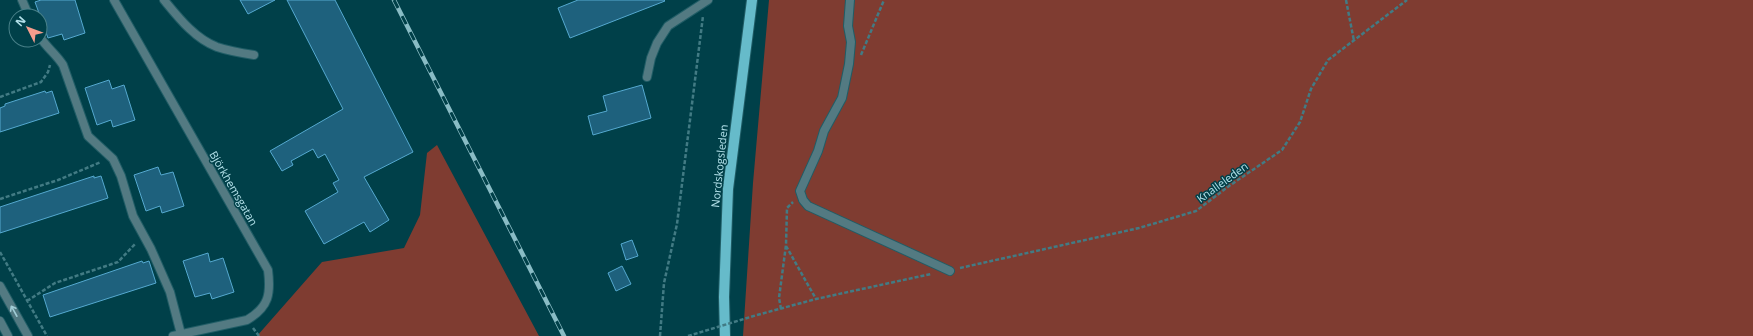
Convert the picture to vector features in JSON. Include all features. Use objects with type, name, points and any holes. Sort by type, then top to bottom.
[{"type":"main road","name":"Nordskogsleden","points":[[725,336],[724,297],[728,189],[752,0]]},
{"type":"street","name":"Björkhemsgatan","points":[[114,0],[268,270],[269,292],[266,303],[257,314],[247,320],[177,335]]},
{"type":"street","points":[[164,0],[179,19],[197,34],[215,46],[229,51],[254,55]]},
{"type":"street","points":[[850,0],[848,26],[851,42],[842,98],[824,131],[818,151],[800,191],[803,200],[808,206],[950,271]]},
{"type":"street","points":[[647,77],[654,51],[668,26],[706,1]]},
{"type":"street","points":[[48,47],[63,64],[88,136],[111,157],[121,176],[133,216],[170,292],[177,335]]},
{"type":"street","points":[[0,286],[28,336]]},
{"type":"street","points":[[0,321],[8,336]]},
{"type":"path","points":[[1346,0],[1354,41]]},
{"type":"path","name":"Knalleleden","points":[[688,336],[816,299],[950,271],[1139,228],[1196,211],[1228,186],[1282,150],[1300,122],[1311,89],[1328,60],[1407,0]]},
{"type":"path","points":[[660,336],[664,282],[677,224],[706,1]]},
{"type":"path","points":[[0,98],[41,82],[48,72],[51,51]]},
{"type":"path","points":[[0,199],[63,178],[111,157]]},
{"type":"path","points":[[781,309],[779,298],[786,245],[787,208]]},
{"type":"path","points":[[28,301],[56,283],[118,262],[143,235]]},
{"type":"path","points":[[786,245],[816,299]]},
{"type":"path","points":[[0,252],[47,336]]},
{"type":"shaded area","points":[[769,0],[1753,0],[1753,336],[743,336],[753,183]]},
{"type":"shaded area","points":[[437,145],[539,336],[257,336],[322,262],[404,248],[420,215],[427,153]]},
{"type":"building","points":[[41,0],[75,0],[85,33],[64,40],[62,34],[48,38],[48,8],[37,8],[35,2]]},
{"type":"building","points":[[240,0],[275,0],[248,14]]},
{"type":"building","points":[[287,0],[335,0],[413,152],[364,177],[389,220],[370,232],[364,222],[324,244],[305,211],[338,192],[333,183],[339,180],[325,154],[318,158],[313,149],[291,161],[293,165],[282,171],[270,151],[343,109]]},
{"type":"building","points":[[578,0],[665,1],[570,38],[558,8]]},
{"type":"building","points":[[109,80],[112,89],[124,85],[135,120],[113,127],[111,120],[97,125],[85,88]]},
{"type":"building","points":[[642,85],[651,118],[593,135],[588,116],[607,111],[603,96]]},
{"type":"building","points":[[45,91],[46,93],[52,91],[59,113],[0,132],[0,108],[5,106],[5,104]]},
{"type":"building","points":[[158,167],[161,175],[173,172],[184,206],[162,213],[160,206],[146,211],[134,175]]},
{"type":"building","points":[[94,176],[94,178],[101,176],[108,198],[0,233],[0,207]]},
{"type":"building","points":[[632,240],[638,256],[626,260],[621,244]]},
{"type":"building","points":[[208,253],[210,262],[223,258],[234,292],[212,299],[210,293],[195,297],[183,261]]},
{"type":"building","points":[[142,261],[143,263],[149,261],[156,283],[50,317],[43,295]]},
{"type":"building","points":[[622,266],[631,284],[616,291],[608,273]]},
{"type":"railway","points":[[394,0],[564,336]]}]
